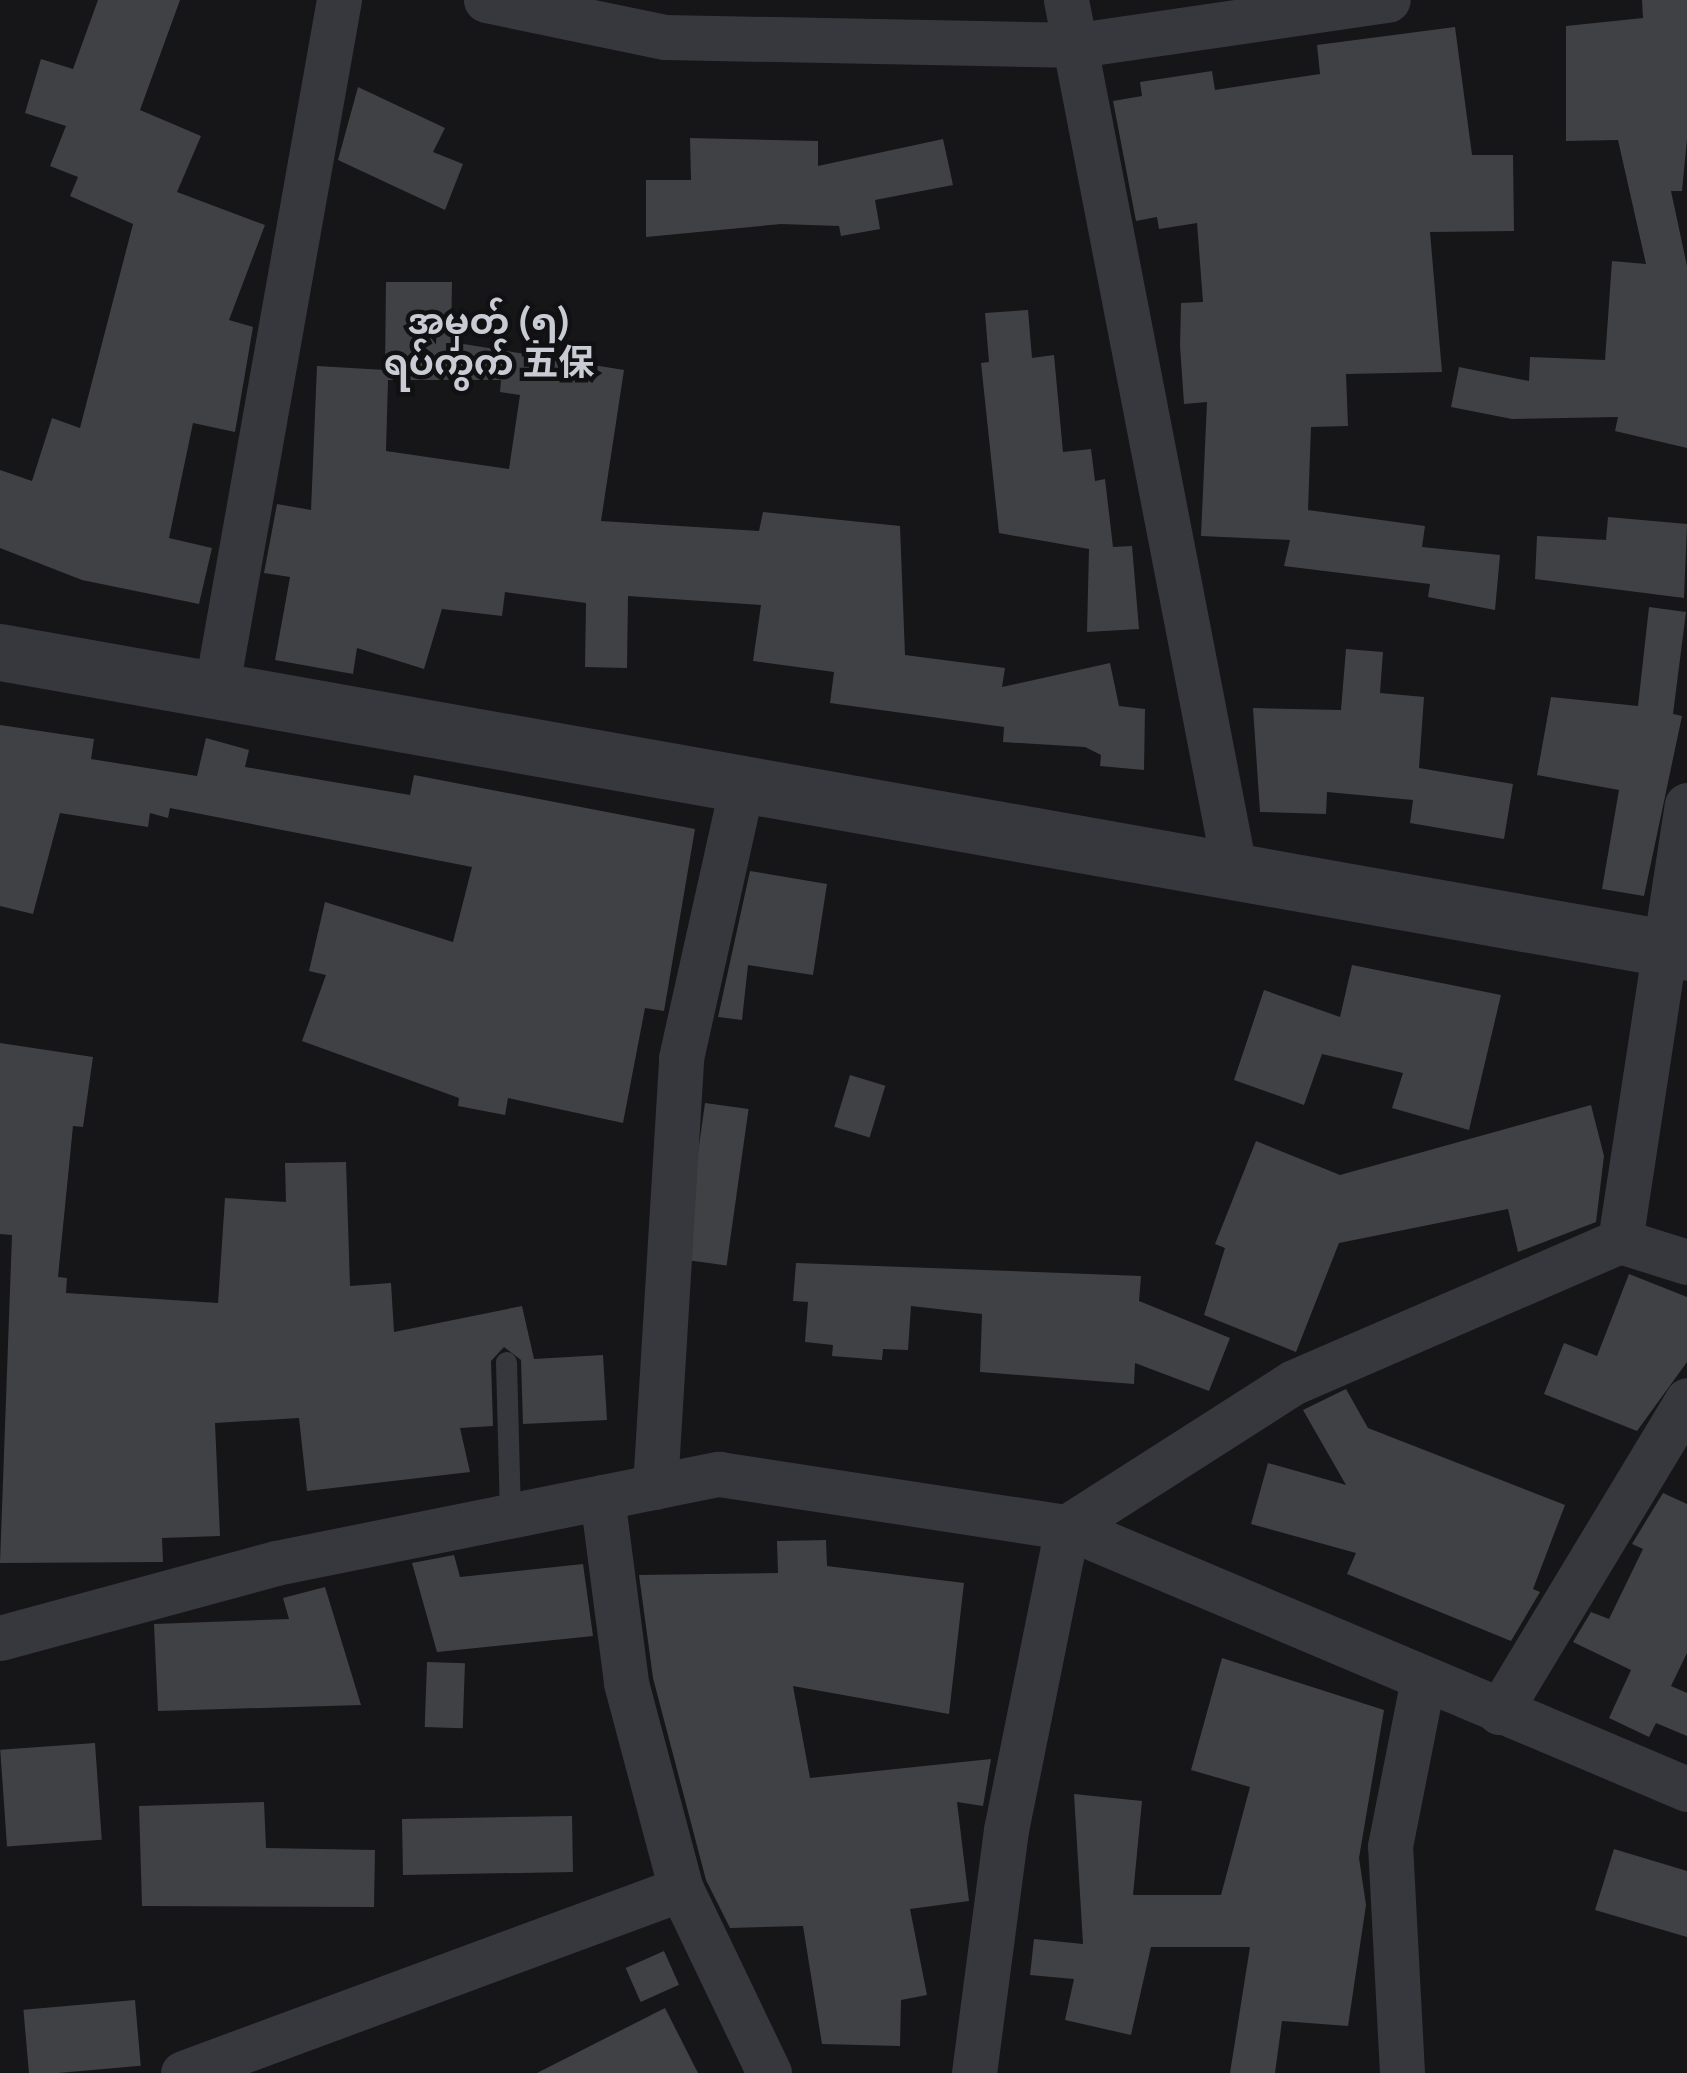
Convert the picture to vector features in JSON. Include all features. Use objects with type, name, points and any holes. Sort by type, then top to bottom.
[{"type":"street","points":[[216,691],[339,0]]},
{"type":"street","points":[[486,0],[664,19],[1078,45],[1388,0]]},
{"type":"street","points":[[1066,0],[1235,873]]},
{"type":"street","points":[[0,652],[1676,951]]},
{"type":"street","points":[[655,1487],[681,1058],[742,784]]},
{"type":"street","points":[[1620,1241],[1676,951],[1687,805]]},
{"type":"street","points":[[974,2073],[1006,1829],[1067,1527],[1294,1382],[1620,1241],[1687,1262]]},
{"type":"street","points":[[1499,1712],[1687,1400]]},
{"type":"street","points":[[0,1638],[276,1563],[719,1474],[1067,1527],[1687,1789]]},
{"type":"street","points":[[602,1497],[626,1683],[681,1889],[769,2073]]},
{"type":"street","points":[[1402,2073],[1390,1846],[1424,1680]]},
{"type":"street","points":[[183,2073],[681,1889]]},
{"type":"lane","points":[[506,1362],[510,1516]]},
{"type":"building","points":[[98,0],[180,0],[140,110],[201,136],[177,192],[265,225],[229,320],[253,327],[235,432],[193,423],[169,538],[212,548],[199,604],[82,580],[0,548],[0,470],[32,481],[52,418],[80,428],[133,224],[70,196],[78,177],[50,166],[66,126],[25,113],[41,59],[73,69]]},
{"type":"building","points":[[1642,0],[1687,0],[1687,139],[1682,191],[1671,191],[1687,266],[1687,448],[1615,431],[1618,417],[1512,419],[1451,407],[1459,367],[1529,381],[1530,357],[1605,360],[1612,261],[1646,264],[1618,140],[1566,141],[1566,26],[1643,18]]},
{"type":"building","points":[[1455,27],[1472,155],[1513,155],[1514,231],[1430,232],[1442,372],[1346,374],[1348,426],[1311,427],[1308,510],[1425,526],[1422,547],[1500,555],[1495,610],[1428,597],[1430,584],[1284,566],[1290,540],[1201,536],[1207,402],[1184,404],[1180,346],[1181,303],[1203,302],[1197,223],[1159,229],[1157,217],[1136,221],[1113,101],[1142,96],[1140,82],[1212,71],[1215,90],[1320,74],[1317,45]]},
{"type":"building","points":[[358,87],[445,128],[433,152],[463,164],[445,210],[338,160]]},
{"type":"building","points":[[690,138],[818,141],[818,166],[943,139],[953,185],[875,200],[880,229],[841,236],[839,226],[781,224],[646,237],[646,180],[691,180]]},
{"type":"building","points":[[386,282],[452,282],[451,342],[624,370],[601,521],[759,531],[763,512],[900,526],[905,655],[1005,668],[1002,687],[1110,663],[1119,706],[1145,709],[1144,770],[1100,766],[1101,755],[1085,747],[1003,742],[1004,727],[830,703],[834,672],[753,661],[761,605],[628,596],[627,668],[585,667],[586,603],[505,592],[502,616],[442,609],[424,669],[357,648],[353,674],[275,660],[290,577],[264,573],[277,504],[311,510],[317,366],[385,370]],"holes":[[[388,380],[501,380],[500,392],[520,395],[509,469],[386,451]]]},
{"type":"building","points":[[1028,310],[1032,358],[1054,355],[1063,452],[1091,449],[1095,481],[1105,479],[1113,547],[1132,546],[1139,629],[1087,632],[1089,549],[999,533],[981,363],[989,362],[985,313]]},
{"type":"building","points":[[1608,517],[1687,524],[1684,598],[1535,579],[1537,536],[1606,540]]},
{"type":"building","points":[[1649,607],[1686,612],[1673,714],[1682,716],[1644,896],[1602,889],[1619,790],[1537,775],[1551,697],[1638,706]]},
{"type":"building","points":[[1346,649],[1383,652],[1380,693],[1424,697],[1419,768],[1513,784],[1504,839],[1410,823],[1413,800],[1327,792],[1326,814],[1260,812],[1253,708],[1341,710]]},
{"type":"building","points":[[0,725],[94,739],[91,759],[197,776],[206,738],[249,750],[245,767],[410,795],[414,775],[695,829],[664,1011],[645,1008],[623,1123],[508,1098],[505,1115],[458,1106],[459,1098],[302,1041],[326,975],[309,971],[325,902],[453,942],[472,867],[170,808],[168,818],[150,813],[148,827],[60,813],[33,914],[0,906]]},
{"type":"building","points":[[750,871],[827,884],[813,975],[748,965],[742,1020],[718,1017]]},
{"type":"building","points":[[1352,965],[1501,995],[1469,1130],[1392,1108],[1403,1073],[1322,1054],[1304,1105],[1234,1080],[1264,990],[1340,1017]]},
{"type":"building","points":[[0,1043],[93,1057],[83,1127],[73,1126],[58,1277],[67,1278],[66,1293],[218,1303],[225,1198],[286,1202],[285,1163],[346,1162],[350,1286],[391,1283],[394,1332],[522,1306],[534,1359],[603,1355],[607,1420],[523,1424],[521,1360],[504,1347],[491,1361],[493,1426],[460,1428],[470,1472],[307,1491],[299,1418],[215,1423],[220,1536],[162,1538],[163,1562],[0,1563],[12,1235],[0,1234]]},
{"type":"building","points":[[850,1075],[885,1086],[870,1137],[834,1127]]},
{"type":"building","points":[[705,1103],[749,1109],[727,1266],[683,1259]]},
{"type":"building","points":[[1591,1105],[1604,1156],[1596,1222],[1518,1252],[1508,1209],[1339,1243],[1296,1352],[1204,1315],[1225,1248],[1215,1244],[1256,1141],[1340,1175]]},
{"type":"building","points":[[796,1263],[1141,1276],[1139,1301],[1230,1338],[1209,1391],[1135,1363],[1134,1384],[980,1372],[982,1314],[911,1306],[908,1350],[883,1349],[882,1360],[832,1356],[833,1345],[805,1342],[808,1302],[793,1301]]},
{"type":"building","points":[[1629,1274],[1687,1297],[1687,1362],[1637,1431],[1544,1394],[1564,1343],[1597,1356]]},
{"type":"building","points":[[1346,1389],[1368,1428],[1565,1505],[1533,1589],[1540,1592],[1511,1641],[1347,1574],[1356,1553],[1251,1524],[1268,1463],[1346,1485],[1303,1410]]},
{"type":"building","points":[[1663,1493],[1687,1504],[1687,1653],[1671,1686],[1687,1693],[1687,1736],[1656,1723],[1649,1737],[1609,1718],[1631,1670],[1573,1642],[1591,1612],[1609,1619],[1643,1549],[1632,1544]]},
{"type":"building","points":[[826,1540],[827,1566],[964,1583],[949,1714],[793,1686],[810,1778],[991,1759],[983,1806],[957,1802],[969,1901],[910,1909],[927,1995],[901,2000],[900,2046],[822,2044],[803,1926],[730,1928],[706,1880],[653,1678],[639,1575],[778,1573],[777,1541]]},
{"type":"building","points":[[454,1555],[460,1577],[583,1564],[593,1636],[437,1652],[412,1563]]},
{"type":"building","points":[[325,1587],[361,1705],[158,1711],[154,1624],[289,1619],[283,1598]]},
{"type":"building","points":[[1222,1658],[1384,1710],[1359,1858],[1366,1905],[1348,2026],[1282,2021],[1275,2073],[1230,2073],[1250,1947],[1151,1947],[1131,2035],[1065,2020],[1074,1979],[1030,1975],[1034,1939],[1083,1944],[1074,1794],[1142,1801],[1133,1895],[1221,1895],[1250,1787],[1191,1770]]},
{"type":"building","points":[[427,1662],[465,1663],[463,1728],[425,1727]]},
{"type":"building","points":[[95,1743],[102,1840],[7,1846],[0,1750]]},
{"type":"building","points":[[264,1802],[266,1848],[375,1850],[374,1907],[142,1906],[139,1806]]},
{"type":"building","points":[[572,1816],[573,1872],[403,1875],[402,1819]]},
{"type":"building","points":[[1614,1849],[1687,1871],[1687,1937],[1595,1910]]},
{"type":"building","points":[[664,1951],[679,1985],[641,2002],[626,1968]]},
{"type":"building","points":[[135,2000],[141,2066],[29,2073],[23,2010]]},
{"type":"building","points":[[665,2008],[698,2073],[537,2073]]},
{"type":"district","name":"အမှတ် (၅) ရပ်ကွက် 五保","points":[[489,340]]}]
